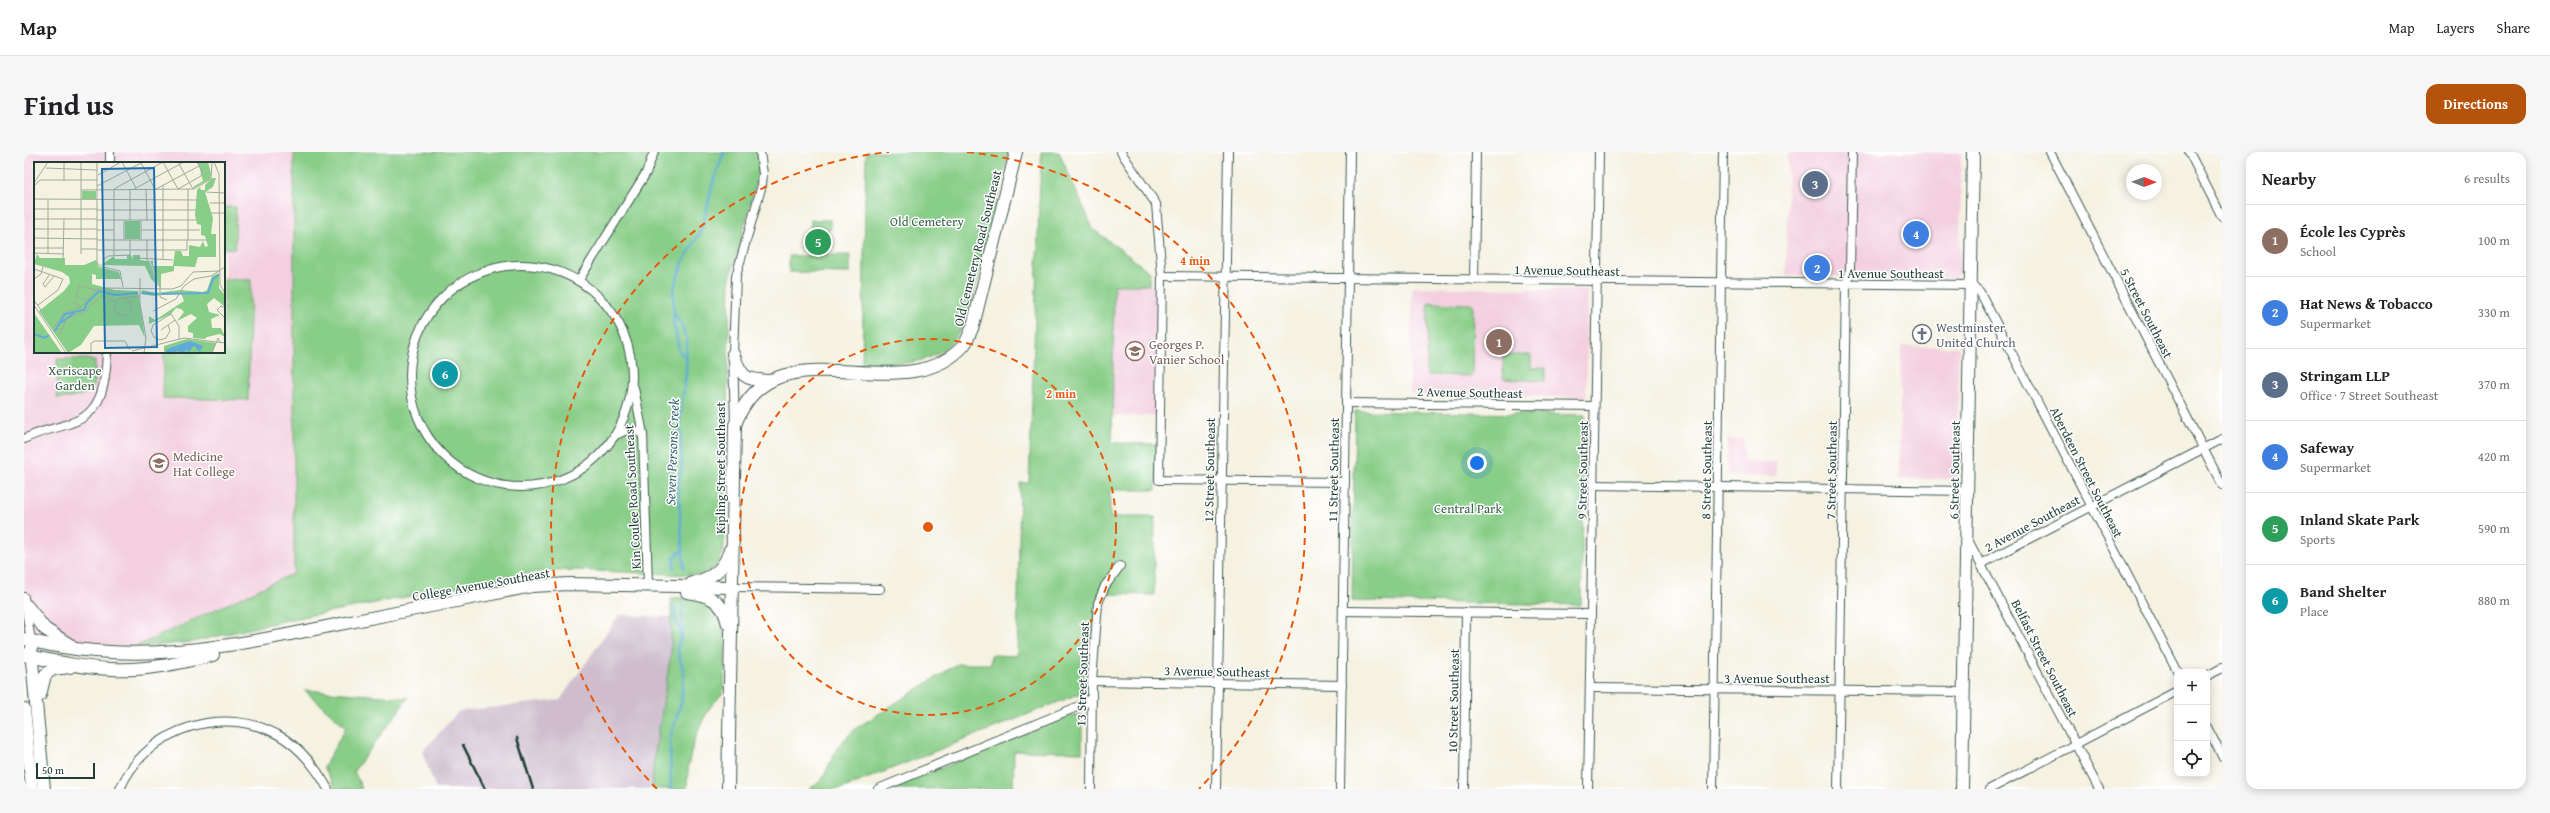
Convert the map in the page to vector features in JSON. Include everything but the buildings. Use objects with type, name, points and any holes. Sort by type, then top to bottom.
[{"type":"street","points":[[579,280],[646,174],[654,152]]},
{"type":"street","name":"Kipling Street Southeast","points":[[728,789],[736,437],[733,354],[736,276],[762,185],[763,174],[760,152]]},
{"type":"street","name":"Old Cemetery Road Southeast","points":[[768,381],[779,376],[799,372],[906,371],[930,368],[940,364],[965,344],[973,326],[1016,152]]},
{"type":"street","points":[[1121,152],[1156,204],[1162,276],[1159,480],[1345,482]]},
{"type":"street","name":"12 Street Southeast","points":[[1216,789],[1220,481],[1228,152]]},
{"type":"street","name":"11 Street Southeast","points":[[1340,789],[1350,152]]},
{"type":"street","points":[[1474,280],[1476,152]]},
{"type":"street","name":"9 Street Southeast","points":[[1588,789],[1599,152]]},
{"type":"street","name":"8 Street Southeast","points":[[1713,789],[1723,152]]},
{"type":"street","name":"7 Street Southeast","points":[[1838,789],[1846,286],[1850,271],[1852,152]]},
{"type":"street","name":"6 Street Southeast","points":[[1962,789],[1972,285],[1973,152]]},
{"type":"street","name":"5 Street Southeast","points":[[2050,152],[2222,485]]},
{"type":"street","points":[[2189,152],[2222,218]]},
{"type":"street","points":[[517,264],[549,267],[579,280],[603,299],[621,324],[631,353],[633,383],[627,412],[614,436],[593,462],[565,479],[534,487],[501,486],[470,475],[444,456],[424,431],[412,400],[410,368],[417,336],[433,307],[456,285],[485,270],[517,264]]},
{"type":"street","name":"1 Avenue Southeast","points":[[1162,276],[1846,286],[1972,285]]},
{"type":"street","name":"Aberdeen Street Southeast","points":[[1972,285],[1980,292],[2176,669]]},
{"type":"street","points":[[24,439],[39,431],[78,421],[93,409],[103,392],[107,353]]},
{"type":"street","points":[[733,354],[740,372],[746,378],[768,381]]},
{"type":"street","points":[[736,437],[736,425],[746,400],[768,381]]},
{"type":"street","name":"Kin Coulee Road Southeast","points":[[633,383],[643,434],[653,585]]},
{"type":"street","name":"2 Avenue Southeast","points":[[1346,402],[1594,406]]},
{"type":"street","points":[[614,436],[629,429],[643,434]]},
{"type":"street","points":[[24,443],[39,431]]},
{"type":"street","name":"2 Avenue Southeast","points":[[1982,563],[2222,439]]},
{"type":"street","points":[[1593,484],[1968,491]]},
{"type":"street","name":"Belfast Street Southeast","points":[[1967,538],[1982,563],[2100,789]]},
{"type":"street","points":[[680,586],[708,578],[719,571],[727,560],[733,539]]},
{"type":"street","name":"13 Street Southeast","points":[[1091,789],[1092,681],[1098,603],[1105,586],[1120,566]]},
{"type":"street","name":"College Avenue Southeast","points":[[27,640],[78,650],[120,654],[175,653],[286,635],[532,586],[569,584],[732,587]]},
{"type":"street","points":[[653,585],[714,598],[724,611],[731,643]]},
{"type":"street","points":[[732,587],[880,589]]},
{"type":"street","points":[[25,601],[28,656],[44,789]]},
{"type":"street","points":[[25,601],[45,629],[78,650]]},
{"type":"street","points":[[1343,611],[1591,614]]},
{"type":"street","name":"10 Street Southeast","points":[[1464,789],[1466,612]]},
{"type":"street","name":"College Avenue Southeast","points":[[28,656],[88,667],[114,669],[156,667],[260,645],[286,635]]},
{"type":"street","points":[[40,746],[42,680],[48,673],[59,668],[88,667]]},
{"type":"street","points":[[2210,674],[2222,668]]},
{"type":"street","name":"3 Avenue Southeast","points":[[1092,681],[1342,685]]},
{"type":"street","name":"3 Avenue Southeast","points":[[1590,688],[1964,692]]},
{"type":"street","points":[[1990,789],[2174,693]]},
{"type":"street","points":[[878,789],[1084,704],[1092,697]]},
{"type":"street","points":[[24,709],[32,789]]},
{"type":"street","points":[[120,789],[137,762],[164,738],[187,728],[221,721],[256,726],[284,739],[309,760],[328,789]]},
{"type":"street","points":[[2210,733],[2222,756]]},
{"type":"shaded area","name":"Medicine Hat College","points":[[24,152],[294,152],[294,573],[135,647],[90,645],[24,632]]},
{"type":"shaded area","points":[[1788,152],[1961,152],[1960,273],[1954,279],[1786,275]]},
{"type":"shaded area","name":"Georges P. Vanier School","points":[[1114,285],[1158,285],[1157,416],[1112,416]]},
{"type":"shaded area","points":[[1412,287],[1588,290],[1586,397],[1410,394]]},
{"type":"shaded area","points":[[1901,346],[1959,347],[1957,479],[1899,479]]},
{"type":"shaded area","points":[[1727,439],[1743,439],[1743,462],[1776,462],[1776,476],[1727,476]]},
{"type":"shaded area","points":[[619,615],[671,617],[671,653],[653,766],[653,789],[436,789],[422,752],[459,711],[560,700]]},
{"type":"green space","points":[[294,152],[764,152],[730,279],[724,547],[721,558],[715,566],[707,572],[696,575],[572,570],[536,572],[287,620],[193,642],[135,647],[294,573]]},
{"type":"green space","name":"Old Cemetery","points":[[866,152],[1009,152],[967,320],[957,336],[946,347],[935,355],[923,360],[862,364]]},
{"type":"green space","points":[[1041,152],[1059,152],[1093,229],[1150,272],[1149,285],[1114,285],[1112,443],[1157,444],[1156,490],[1110,490],[1110,517],[1155,517],[1154,595],[1100,594],[1081,693],[841,789],[809,789],[822,780],[838,746],[855,729],[957,664],[991,664],[991,655],[1017,656],[1020,483],[1029,483]]},
{"type":"green space","points":[[225,207],[236,207],[235,249],[225,248]]},
{"type":"green space","points":[[811,220],[830,220],[831,229],[827,230],[827,255],[850,255],[850,273],[789,272],[789,256],[809,256]]},
{"type":"green space","points":[[225,279],[251,280],[248,400],[163,398],[164,353],[225,353]]},
{"type":"green space","points":[[1428,303],[1473,304],[1472,376],[1427,375]]},
{"type":"green space","points":[[1503,355],[1531,355],[1531,368],[1545,368],[1545,381],[1503,379]]},
{"type":"green space","name":"Xeriscape Garden","points":[[57,359],[88,359],[95,361],[95,382],[88,393],[71,398],[57,398]]},
{"type":"green space","name":"Central Park","points":[[1355,411],[1585,415],[1581,605],[1352,601]]},
{"type":"green space","points":[[671,598],[704,599],[715,605],[720,614],[725,640],[724,690],[709,709],[695,738],[688,768],[687,789],[653,789],[653,766],[671,653]]},
{"type":"green space","points":[[304,690],[408,698],[354,771],[362,789],[336,789],[324,767],[346,727]]},
{"type":"green space","points":[[1071,715],[1082,715],[1082,752],[1014,751],[1013,789],[890,789]]},
{"type":"waterway","name":"Seven Persons Creek","points":[[684,568],[678,486],[682,465],[680,421],[686,372],[687,339],[680,322],[674,315],[673,291],[683,262],[702,229],[712,186],[724,152]]},
{"type":"waterway","name":"Seven Persons Creek","points":[[674,315],[673,320],[680,353],[685,356]]},
{"type":"waterway","name":"Seven Persons Creek","points":[[674,568],[674,558],[683,549]]},
{"type":"waterway","name":"Seven Persons Creek","points":[[671,789],[670,738],[681,703],[684,673],[677,648],[682,634],[683,604]]},
{"type":"waterway","name":"Seven Persons Creek","points":[[674,606],[676,622],[682,634]]},
{"type":"railway","points":[[517,738],[533,789]]},
{"type":"railway","points":[[463,745],[485,789]]},
{"type":"place","name":"Stringam LLP","points":[[1815,184]]},
{"type":"place","name":"Safeway","points":[[1916,234]]},
{"type":"place","name":"Inland Skate Park","points":[[818,242]]},
{"type":"place","name":"Hat News & Tobacco","points":[[1817,268]]},
{"type":"place","name":"Westminster United Church","points":[[1922,334]]},
{"type":"place","name":"École les Cyprès","points":[[1499,342]]},
{"type":"place","name":"Georges P. Vanier School","points":[[1135,351]]},
{"type":"place","name":"Band Shelter","points":[[445,374]]},
{"type":"place","name":"Medicine Hat College","points":[[159,463]]}]
